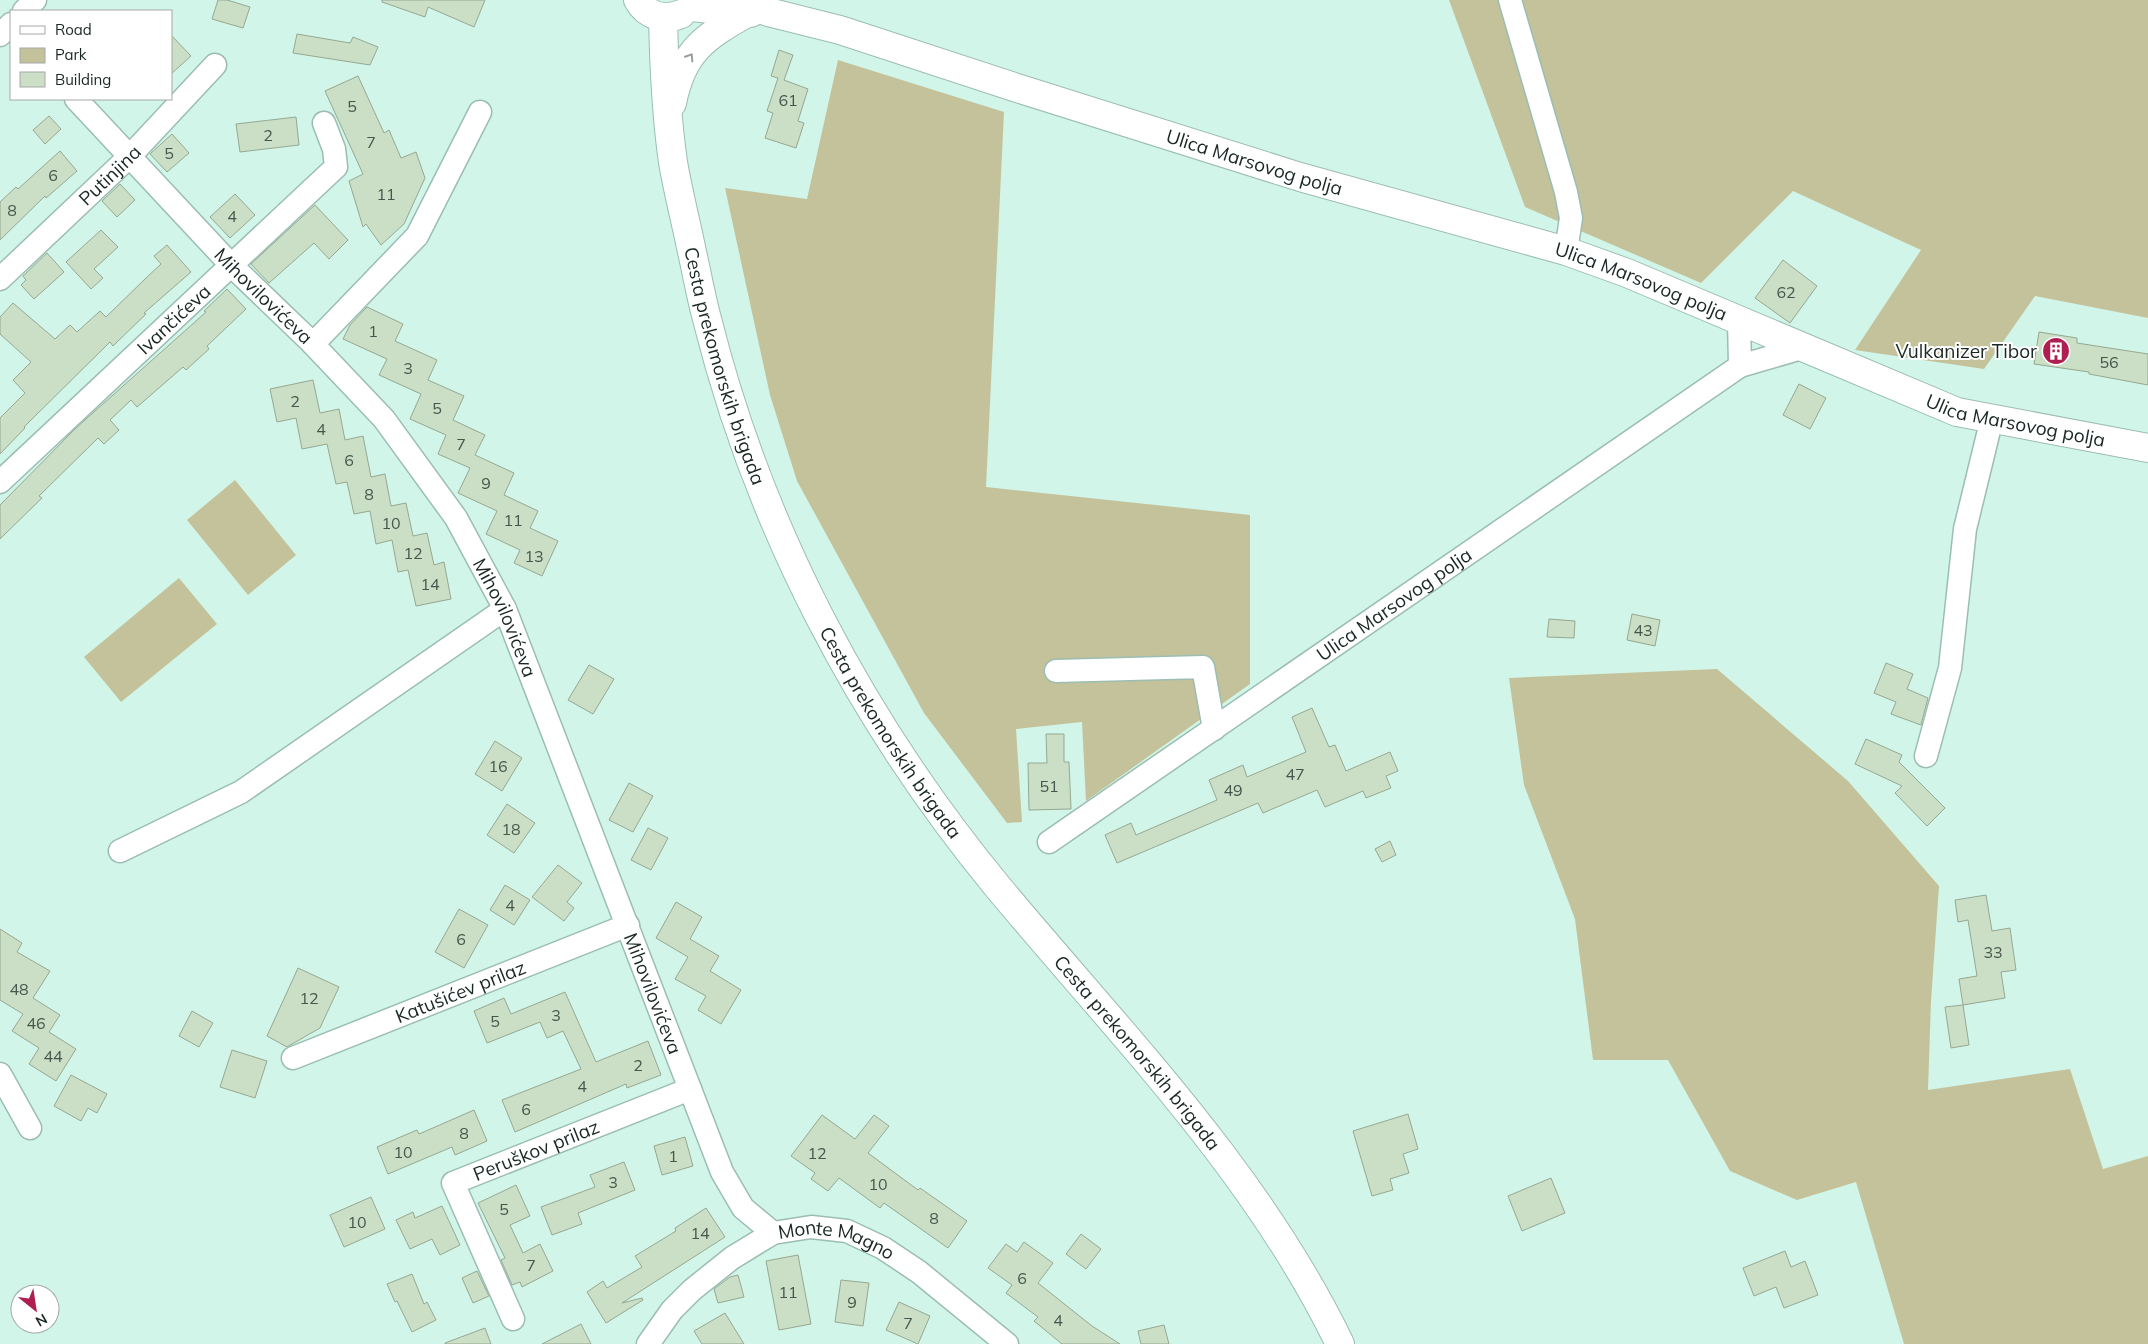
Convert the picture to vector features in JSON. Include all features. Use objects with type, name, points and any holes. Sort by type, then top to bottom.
[{"type":"main road","points":[[638,0],[648,12],[663,18],[679,15],[693,3]]},
{"type":"main road","name":"Ulica Marsovog polja","points":[[693,3],[753,8],[840,30],[1300,177],[1566,251],[1628,272],[1957,412],[2148,448]]},
{"type":"main road","points":[[668,119],[675,89],[689,57],[695,49],[717,30],[753,8]]},
{"type":"main road","name":"Cesta prekomorskih brigada","points":[[663,18],[668,119],[674,166],[704,310],[727,390],[769,508],[792,563],[831,638],[883,729],[943,816],[995,883],[1164,1082],[1230,1164],[1295,1260],[1340,1344]]},
{"type":"street","points":[[25,10],[35,0]]},
{"type":"street","points":[[1510,0],[1566,192],[1571,218],[1566,251]]},
{"type":"street","name":"Putinjina","points":[[0,279],[130,156],[215,65]]},
{"type":"street","name":"Mihovilovićeva","points":[[77,100],[232,266],[313,344],[384,419],[456,518],[505,609],[722,1172],[743,1208],[773,1233]]},
{"type":"street","points":[[313,344],[417,236],[480,112]]},
{"type":"street","name":"Ivančićeva","points":[[0,482],[336,167],[334,149],[324,124]]},
{"type":"street","name":"Ulica Marsovog polja","points":[[1739,319],[1740,366]]},
{"type":"street","name":"Ulica Marsovog polja","points":[[1049,842],[1740,366],[1805,347]]},
{"type":"street","points":[[1926,756],[1950,668],[1965,529],[1992,418]]},
{"type":"street","points":[[120,851],[241,792],[505,609]]},
{"type":"street","points":[[1056,671],[1203,667],[1214,729]]},
{"type":"street","name":"Katušićev prilaz","points":[[293,1058],[628,925]]},
{"type":"street","points":[[0,1074],[30,1128]]},
{"type":"street","name":"Peruškov prilaz","points":[[512,1319],[453,1183],[690,1089]]},
{"type":"street","name":"Monte Magno","points":[[648,1344],[672,1310],[692,1290],[732,1258],[773,1233],[811,1227],[847,1231],[883,1248],[919,1272],[1007,1344]]},
{"type":"green space","points":[[1449,0],[2148,0],[2148,318],[2035,296],[1984,369],[1855,350],[1921,250],[1793,191],[1701,283],[1525,207]]},
{"type":"green space","points":[[838,60],[1004,112],[986,487],[1250,515],[1250,684],[1086,801],[1082,722],[1016,729],[1022,822],[1007,823],[924,713],[797,481],[770,395],[725,188],[807,199]]},
{"type":"green space","points":[[235,480],[296,555],[248,595],[187,520]]},
{"type":"green space","points":[[179,578],[217,624],[121,702],[84,657]]},
{"type":"green space","points":[[1717,669],[1848,781],[1939,886],[1931,1001],[1928,1090],[2070,1069],[2103,1169],[2148,1156],[2148,1344],[1904,1344],[1856,1182],[1797,1200],[1730,1171],[1668,1060],[1593,1060],[1575,919],[1524,785],[1509,678]]},
{"type":"building","points":[[218,0],[227,0],[250,7],[243,28],[212,19]]},
{"type":"building","points":[[382,0],[485,0],[474,27],[428,7],[425,17],[382,2]]},
{"type":"building","points":[[297,34],[350,43],[353,37],[378,47],[370,65],[293,53]]},
{"type":"building","points":[[172,36],[191,56],[172,73]]},
{"type":"building","points":[[779,50],[793,55],[784,80],[808,89],[798,121],[804,123],[796,148],[765,138],[773,113],[767,111],[778,78],[771,76]]},
{"type":"building","points":[[358,76],[384,133],[389,130],[401,158],[416,152],[425,178],[404,224],[381,245],[366,224],[363,227],[349,181],[363,174],[325,91]]},
{"type":"building","points":[[49,116],[61,129],[45,144],[33,130]]},
{"type":"building","points":[[296,117],[299,145],[240,152],[236,124]]},
{"type":"building","points":[[172,134],[189,153],[167,172],[150,154]]},
{"type":"building","points":[[60,151],[77,171],[46,198],[45,196],[0,240],[0,202],[16,187],[18,189]]},
{"type":"building","points":[[120,184],[135,200],[117,217],[102,201]]},
{"type":"building","points":[[235,194],[255,215],[230,238],[210,217]]},
{"type":"building","points":[[315,205],[348,240],[329,259],[314,243],[269,283],[251,264]]},
{"type":"building","points":[[101,230],[118,247],[94,269],[103,278],[91,289],[66,262]]},
{"type":"building","points":[[167,245],[191,272],[144,313],[146,314],[113,346],[110,342],[24,427],[0,454],[0,418],[25,393],[13,380],[31,362],[0,334],[0,317],[13,303],[55,339],[70,325],[77,332],[100,311],[106,317],[161,264],[154,256]]},
{"type":"building","points":[[47,253],[64,272],[34,299],[21,285],[26,280],[23,276]]},
{"type":"building","points":[[1783,260],[1817,286],[1790,323],[1755,298]]},
{"type":"building","points":[[227,289],[246,309],[207,346],[209,349],[186,370],[183,367],[137,407],[131,400],[110,420],[119,430],[104,444],[98,438],[39,496],[42,498],[0,539],[0,505],[76,428],[206,312],[204,311]]},
{"type":"building","points":[[367,307],[403,324],[395,341],[437,360],[428,380],[464,396],[453,420],[485,435],[475,455],[514,473],[504,495],[538,511],[530,528],[558,541],[542,576],[514,563],[520,550],[486,534],[497,511],[458,493],[470,468],[438,454],[446,435],[410,419],[421,394],[379,375],[387,359],[343,339],[350,325]]},
{"type":"building","points":[[2039,332],[2077,338],[2077,343],[2148,354],[2148,385],[2089,374],[2089,372],[2034,364]]},
{"type":"building","points":[[313,380],[320,413],[339,409],[345,440],[363,436],[371,477],[385,474],[391,506],[406,503],[413,536],[427,533],[434,565],[444,562],[451,599],[416,606],[408,570],[398,572],[392,540],[376,544],[370,511],[354,514],[347,482],[336,484],[327,444],[302,449],[296,418],[277,422],[270,389]]},
{"type":"building","points":[[1799,384],[1826,398],[1810,429],[1783,415]]},
{"type":"building","points":[[1632,614],[1660,620],[1655,646],[1627,640]]},
{"type":"building","points":[[1549,619],[1575,621],[1574,638],[1547,637]]},
{"type":"building","points":[[1886,663],[1913,674],[1907,689],[1928,698],[1921,725],[1891,714],[1896,702],[1874,693]]},
{"type":"building","points":[[589,665],[614,679],[593,714],[568,700]]},
{"type":"building","points":[[1312,708],[1329,747],[1335,745],[1346,771],[1390,752],[1398,771],[1386,776],[1391,788],[1366,798],[1363,791],[1325,807],[1317,790],[1263,813],[1258,803],[1117,863],[1105,835],[1131,823],[1136,835],[1217,800],[1209,780],[1243,765],[1247,777],[1306,752],[1292,717]]},
{"type":"building","points":[[1046,734],[1064,734],[1064,762],[1069,762],[1071,809],[1029,810],[1028,763],[1047,763]]},
{"type":"building","points":[[1866,739],[1902,755],[1899,762],[1945,808],[1927,826],[1895,793],[1902,786],[1855,764]]},
{"type":"building","points":[[495,741],[522,758],[502,791],[475,774]]},
{"type":"building","points":[[629,783],[653,796],[633,832],[609,820]]},
{"type":"building","points":[[507,804],[535,823],[514,853],[487,835]]},
{"type":"building","points":[[648,828],[668,838],[651,870],[631,860]]},
{"type":"building","points":[[1390,841],[1396,855],[1382,862],[1375,849]]},
{"type":"building","points":[[558,865],[582,883],[567,902],[574,908],[564,921],[532,897]]},
{"type":"building","points":[[505,885],[530,900],[514,925],[490,910]]},
{"type":"building","points":[[1986,895],[1992,931],[2010,928],[2016,970],[2001,972],[2005,998],[1963,1005],[1959,979],[1977,976],[1968,920],[1958,922],[1955,900]]},
{"type":"building","points":[[676,902],[702,917],[690,939],[719,956],[710,971],[741,990],[721,1024],[698,1010],[706,996],[675,979],[688,957],[656,938]]},
{"type":"building","points":[[459,909],[488,925],[464,968],[435,952]]},
{"type":"building","points":[[0,929],[22,943],[17,952],[50,971],[33,998],[60,1015],[49,1032],[76,1049],[56,1081],[29,1064],[39,1048],[12,1031],[23,1014],[0,1000]]},
{"type":"building","points":[[298,968],[339,987],[320,1028],[287,1047],[267,1036]]},
{"type":"building","points":[[565,992],[596,1062],[648,1041],[661,1075],[627,1088],[626,1084],[515,1132],[502,1100],[581,1069],[563,1031],[547,1038],[540,1022],[487,1043],[474,1011],[504,998],[511,1014]]},
{"type":"building","points":[[1963,1005],[1969,1045],[1951,1048],[1945,1007]]},
{"type":"building","points":[[192,1011],[213,1023],[199,1047],[179,1036]]},
{"type":"building","points":[[232,1050],[267,1061],[255,1098],[220,1087]]},
{"type":"building","points":[[71,1075],[107,1094],[97,1113],[88,1108],[81,1121],[54,1106]]},
{"type":"building","points":[[474,1110],[487,1141],[455,1155],[452,1147],[388,1174],[377,1147],[417,1130],[419,1134]]},
{"type":"building","points":[[1408,1114],[1418,1149],[1403,1154],[1409,1173],[1390,1179],[1393,1190],[1372,1196],[1353,1131]]},
{"type":"building","points":[[822,1115],[855,1139],[874,1115],[889,1126],[868,1153],[918,1190],[920,1188],[967,1221],[948,1248],[884,1203],[880,1208],[839,1178],[828,1191],[811,1179],[815,1173],[791,1156]]},
{"type":"building","points":[[685,1137],[693,1166],[662,1175],[654,1146]]},
{"type":"building","points":[[624,1162],[635,1190],[578,1213],[582,1224],[552,1235],[541,1207],[595,1187],[590,1175]]},
{"type":"building","points":[[1551,1178],[1565,1213],[1522,1231],[1508,1196]]},
{"type":"building","points":[[516,1185],[530,1216],[510,1225],[523,1253],[540,1244],[553,1271],[522,1287],[520,1282],[512,1285],[501,1260],[505,1258],[478,1203]]},
{"type":"building","points":[[371,1197],[385,1229],[344,1247],[330,1215]]},
{"type":"building","points":[[442,1206],[460,1245],[440,1255],[432,1239],[410,1249],[396,1220],[413,1212],[415,1218]]},
{"type":"building","points":[[706,1208],[725,1237],[622,1303],[642,1298],[643,1300],[606,1323],[587,1292],[603,1281],[607,1288],[642,1267],[635,1256],[676,1231],[675,1228]]},
{"type":"building","points":[[1081,1234],[1101,1249],[1086,1269],[1066,1254]]},
{"type":"building","points":[[1024,1242],[1053,1263],[1038,1283],[1092,1326],[1120,1344],[1062,1344],[1034,1321],[1038,1317],[1006,1293],[1012,1285],[988,1268],[1006,1244],[1017,1252]]},
{"type":"building","points":[[1785,1251],[1791,1267],[1805,1261],[1818,1295],[1784,1308],[1776,1287],[1754,1296],[1743,1268]]},
{"type":"building","points":[[798,1255],[811,1324],[779,1330],[766,1261]]},
{"type":"building","points":[[477,1271],[489,1296],[473,1303],[462,1278]]},
{"type":"building","points":[[412,1274],[424,1304],[427,1302],[436,1320],[412,1332],[387,1284]]},
{"type":"building","points":[[738,1275],[744,1297],[718,1303],[714,1289],[730,1277]]},
{"type":"building","points":[[841,1280],[869,1283],[863,1326],[835,1322]]},
{"type":"building","points":[[899,1302],[930,1316],[918,1344],[886,1330]]},
{"type":"building","points":[[725,1313],[744,1344],[702,1344],[694,1331]]},
{"type":"building","points":[[581,1324],[591,1344],[542,1344]]},
{"type":"building","points":[[1164,1325],[1169,1344],[1141,1344],[1138,1331]]},
{"type":"building","points":[[485,1328],[491,1344],[445,1344],[445,1343]]},
{"type":"place","name":"Vulkanizer Tibor","points":[[2056,351]]}]
